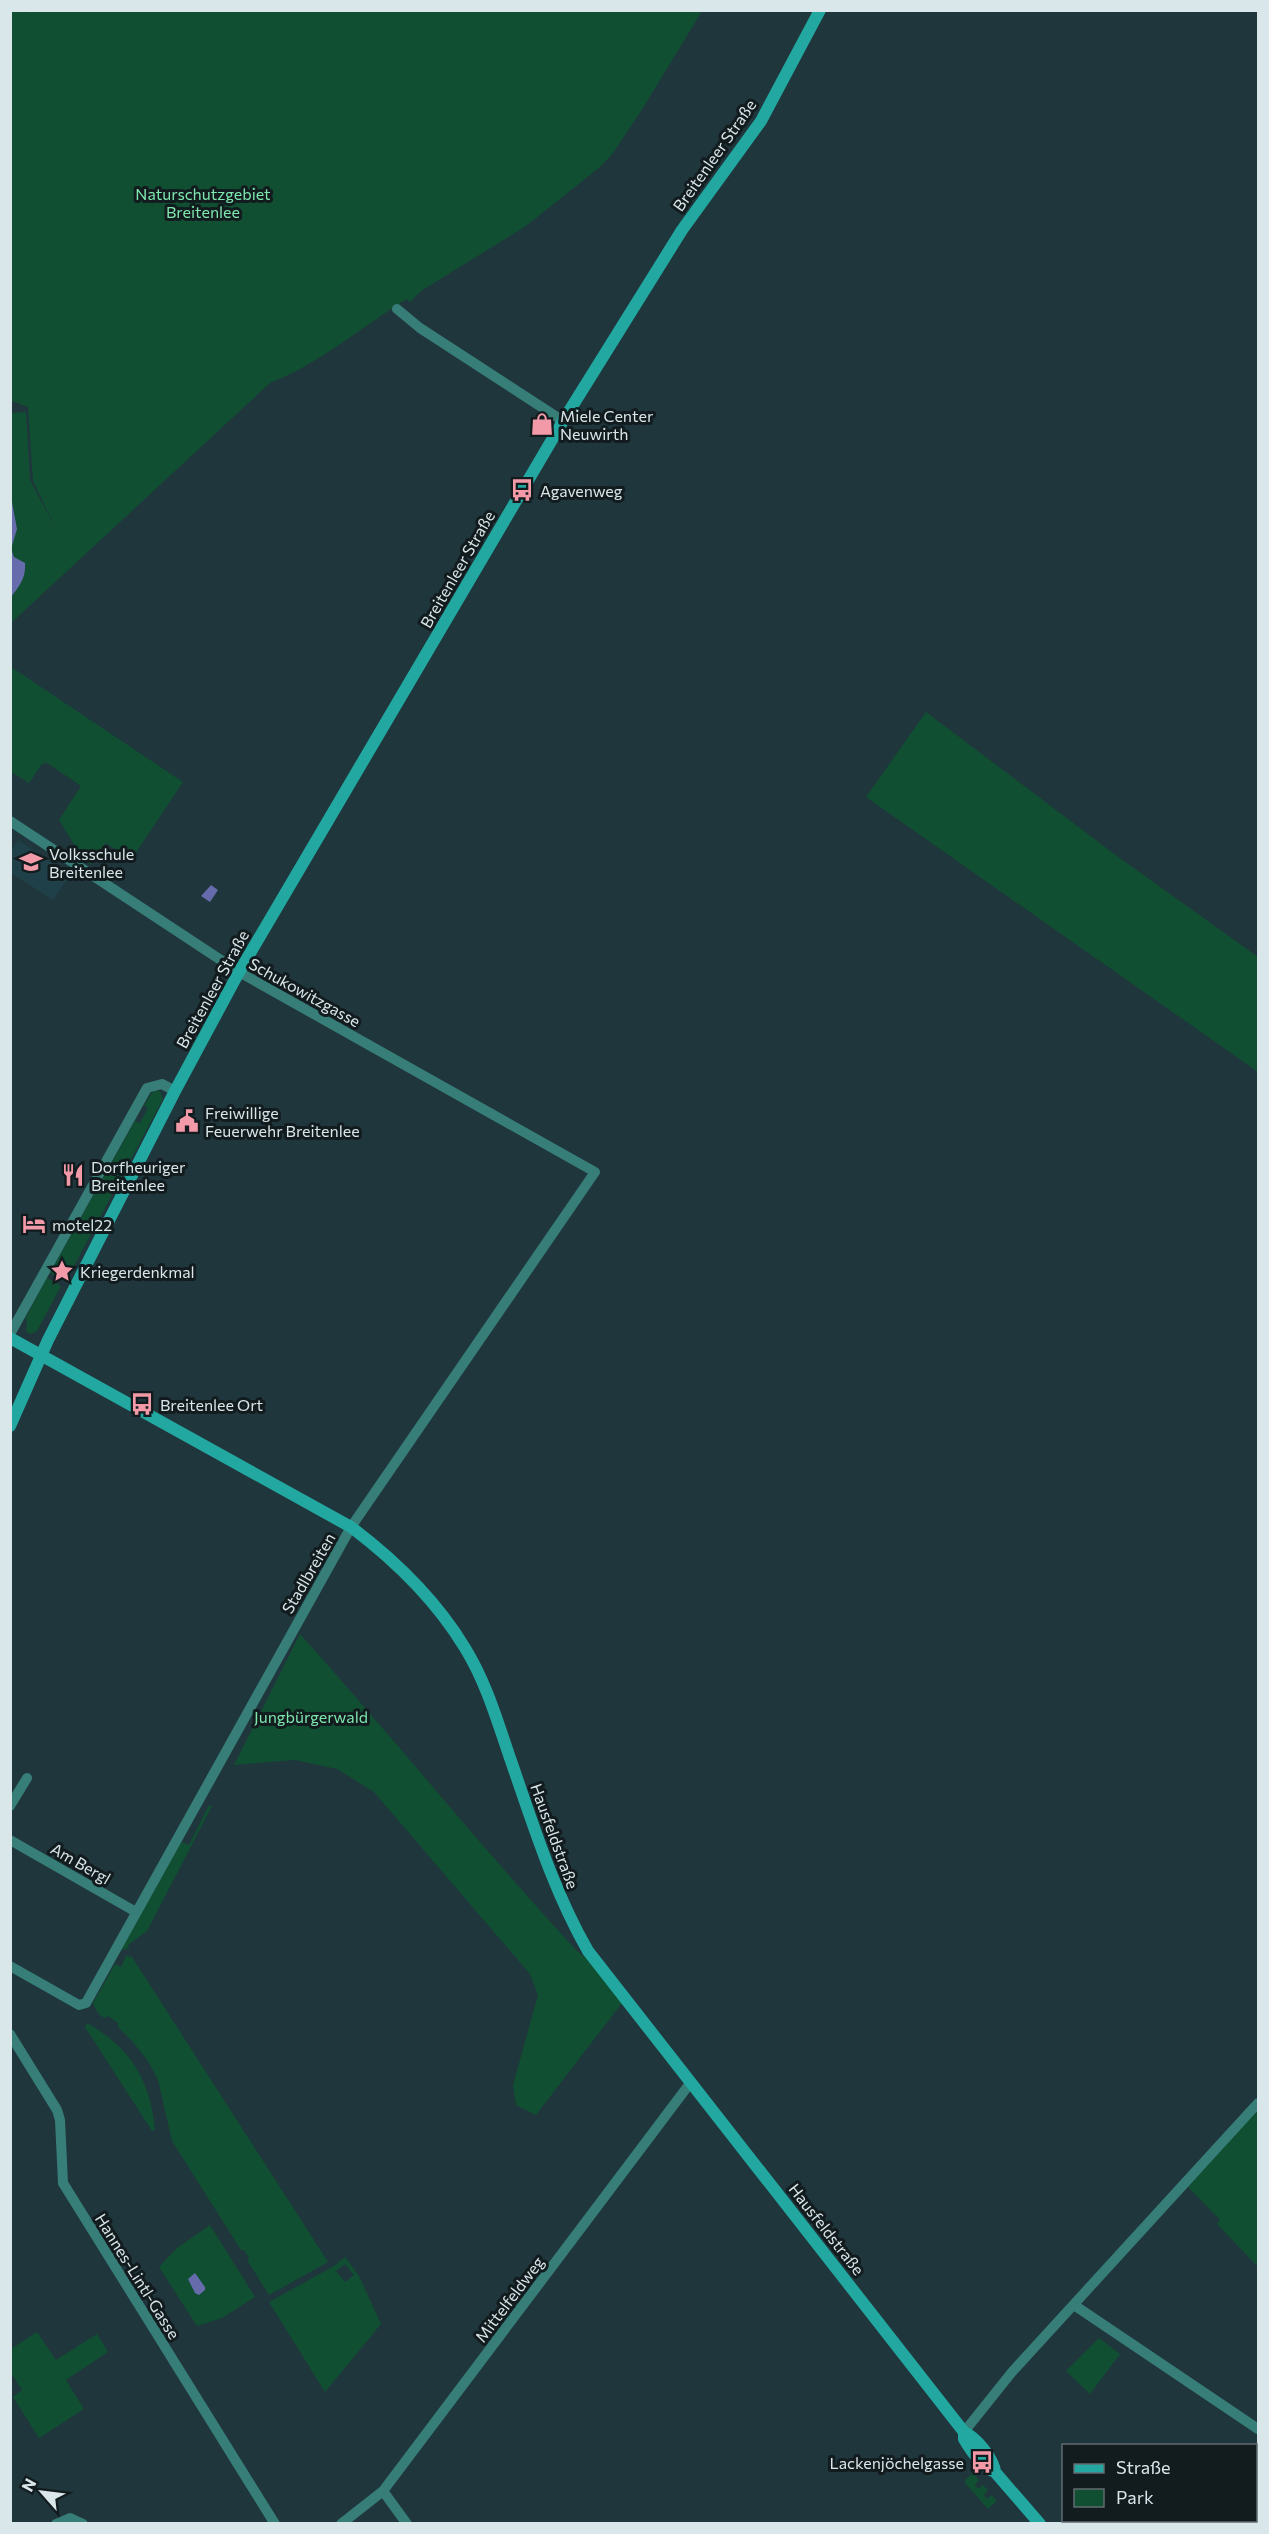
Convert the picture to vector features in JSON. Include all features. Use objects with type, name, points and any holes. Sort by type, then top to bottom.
[{"type":"main road","name":"Breitenleer Straße","points":[[10,1426],[20,1409],[40,1354],[239,972],[563,421],[682,230],[761,121],[820,10]]},
{"type":"main road","name":"Hausfeldstraße","points":[[10,1336],[351,1527],[386,1553],[418,1585],[465,1648],[491,1701],[549,1873],[566,1913],[588,1951],[964,2432],[970,2434],[994,2465],[995,2472],[1040,2523]]},
{"type":"street","points":[[397,309],[420,328],[563,421]]},
{"type":"street","name":"Schukowitzgasse","points":[[10,821],[239,972],[595,1172]]},
{"type":"street","points":[[10,1336],[147,1088],[162,1084],[175,1091]]},
{"type":"street","name":"Stadlbreiten","points":[[12,1969],[79,2005],[86,2003],[351,1527],[595,1172]]},
{"type":"street","points":[[10,1806],[27,1778]]},
{"type":"street","name":"Am Bergl","points":[[10,1840],[136,1912]]},
{"type":"street","name":"Hannes-Lintl-Gasse","points":[[10,2034],[57,2110],[60,2120],[63,2183],[275,2523]]},
{"type":"street","name":"Mittelfeldweg","points":[[341,2523],[383,2491],[691,2082]]},
{"type":"street","points":[[964,2432],[1012,2372],[1258,2103]]},
{"type":"street","points":[[1074,2305],[1258,2429]]},
{"type":"street","points":[[383,2491],[407,2523]]},
{"type":"street","points":[[57,2523],[67,2518],[78,2521]]},
{"type":"shaded area","name":"Volksschule Breitenlee","points":[[18,840],[70,875],[53,900],[11,873],[11,851]]},
{"type":"green space","name":"Naturschutzgebiet Breitenlee","points":[[33,10],[702,11],[643,108],[613,153],[600,167],[526,226],[421,291],[410,302],[407,299],[324,355],[270,383],[11,623],[11,413],[26,412],[30,480],[57,531],[33,481],[28,407],[12,401],[11,394],[11,11],[24,13]]},
{"type":"green space","points":[[11,667],[183,782],[131,860],[106,843],[91,865],[83,859],[59,820],[81,786],[47,763],[42,764],[29,783],[11,772]]},
{"type":"green space","points":[[926,712],[1117,856],[1258,957],[1258,1072],[866,797]]},
{"type":"green space","points":[[155,1091],[160,1091],[163,1099],[66,1281],[63,1280],[66,1270],[60,1267],[55,1276],[50,1273],[135,1121],[140,1123],[148,1108],[144,1106]]},
{"type":"green space","points":[[47,1278],[61,1286],[37,1331],[31,1334],[26,1331],[27,1320],[25,1319]]},
{"type":"green space","name":"Jungbürgerwald","points":[[300,1634],[542,1913],[578,1952],[589,1960],[622,2003],[536,2115],[516,2105],[513,2085],[538,1995],[530,1974],[374,1792],[337,1769],[295,1760],[234,1765]]},
{"type":"green space","points":[[209,1805],[212,1806],[147,1931],[128,1945],[129,1948],[121,1950],[181,1842],[189,1845]]},
{"type":"green space","points":[[126,1956],[132,1957],[328,2262],[269,2295],[247,2260],[249,2258],[244,2250],[241,2250],[172,2141],[158,2080],[148,2061],[118,2027],[118,2023],[108,2016],[105,2018],[101,2015],[93,2003],[115,1964],[121,1967]]},
{"type":"green space","points":[[87,2023],[115,2043],[136,2067],[149,2096],[155,2130],[152,2131],[85,2027]]},
{"type":"green space","points":[[1258,2108],[1258,2267],[1217,2224],[1220,2220],[1188,2187]]},
{"type":"green space","points":[[210,2225],[255,2297],[222,2318],[197,2326],[159,2267],[177,2248]]},
{"type":"green space","points":[[345,2257],[359,2276],[381,2324],[325,2392],[269,2302],[334,2266]],"holes":[[[345,2264],[354,2275],[345,2282],[336,2271]]]},
{"type":"green space","points":[[37,2332],[56,2360],[97,2334],[108,2352],[66,2380],[84,2409],[39,2438],[13,2397],[22,2390],[11,2373],[11,2349]]},
{"type":"green space","points":[[1099,2338],[1120,2354],[1090,2394],[1066,2371]]},
{"type":"green space","points":[[973,2473],[979,2480],[975,2485],[978,2489],[983,2485],[988,2490],[984,2495],[987,2499],[992,2495],[997,2501],[988,2509],[965,2483],[965,2480]]},
{"type":"water","points":[[10,491],[17,529],[11,549],[14,557],[25,563],[22,581],[11,597]]},
{"type":"water","points":[[211,885],[218,890],[210,902],[201,896]]},
{"type":"water","points":[[195,2273],[205,2287],[199,2295],[195,2293],[188,2279]]},
{"type":"place","name":"Miele Center Neuwirth","points":[[542,424]]},
{"type":"place","name":"Agavenweg","points":[[522,490]]},
{"type":"place","name":"Volksschule Breitenlee","points":[[31,862]]},
{"type":"place","name":"Freiwillige Feuerwehr Breitenlee","points":[[187,1121]]},
{"type":"place","name":"Dorfheuriger Breitenlee","points":[[73,1175]]},
{"type":"place","name":"motel22","points":[[34,1224]]},
{"type":"place","name":"Kriegerdenkmal","points":[[62,1271]]},
{"type":"place","name":"Breitenlee Ort","points":[[142,1404]]},
{"type":"place","name":"Lackenjöchelgasse","points":[[982,2462]]}]
